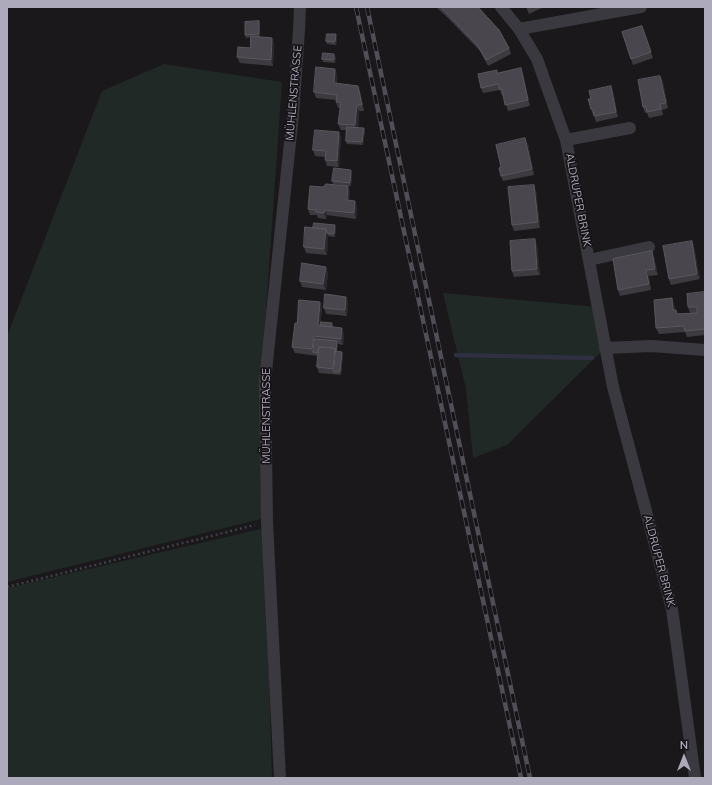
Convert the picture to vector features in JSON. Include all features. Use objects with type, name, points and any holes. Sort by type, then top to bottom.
[{"type":"street","name":"MÜHLENSTRASSE","points":[[280,778],[267,522],[265,381],[293,114],[300,7]]},
{"type":"street","name":"ALDRUPER BRINK","points":[[501,7],[519,29],[537,59],[566,140],[612,386],[672,609],[695,778]]},
{"type":"street","points":[[519,29],[641,7]]},
{"type":"street","name":"ALDRUPER BRINK","points":[[566,140],[630,128]]},
{"type":"street","name":"ALDRUPER BRINK","points":[[589,260],[649,247]]},
{"type":"street","points":[[605,348],[650,346],[705,350]]},
{"type":"path","points":[[7,587],[267,522]]},
{"type":"shaded area","points":[[164,64],[282,82],[261,382],[261,519],[7,582],[7,336],[102,91]]},
{"type":"shaded area","points":[[443,293],[597,307],[605,348],[507,445],[473,458],[466,389]]},
{"type":"shaded area","points":[[265,528],[272,778],[7,778],[7,588]]},
{"type":"building","points":[[441,7],[478,7],[499,30],[509,48],[486,60],[478,46]]},
{"type":"building","points":[[259,21],[259,34],[245,35],[245,22]]},
{"type":"building","points":[[642,26],[651,52],[631,59],[622,32]]},
{"type":"building","points":[[327,34],[336,34],[335,42],[326,41]]},
{"type":"building","points":[[251,36],[272,38],[271,60],[237,57],[238,47],[250,48]]},
{"type":"building","points":[[323,53],[334,54],[334,60],[322,59]]},
{"type":"building","points":[[316,67],[335,69],[334,83],[358,86],[362,105],[357,105],[355,125],[338,124],[341,102],[336,102],[337,95],[314,92]]},
{"type":"building","points":[[521,68],[528,100],[505,105],[502,89],[500,90],[498,84],[481,88],[478,74],[497,70],[497,73]]},
{"type":"building","points":[[660,76],[666,103],[660,104],[661,109],[647,112],[646,107],[643,107],[638,80]]},
{"type":"building","points":[[611,86],[616,112],[594,116],[593,109],[591,109],[588,99],[591,99],[589,91]]},
{"type":"building","points":[[347,127],[364,128],[362,142],[346,141]]},
{"type":"building","points":[[315,130],[339,132],[337,161],[325,160],[326,151],[313,150]]},
{"type":"building","points":[[525,138],[532,169],[501,176],[499,168],[501,167],[496,145]]},
{"type":"building","points":[[334,168],[351,170],[350,183],[332,181]]},
{"type":"building","points":[[326,184],[348,186],[347,200],[355,201],[354,213],[325,210],[324,213],[308,209],[310,186],[323,187]]},
{"type":"building","points":[[534,185],[538,222],[512,225],[508,187]]},
{"type":"building","points":[[314,223],[335,225],[334,234],[327,233],[326,229],[313,228]]},
{"type":"building","points":[[305,227],[326,229],[324,249],[304,247]]},
{"type":"building","points":[[535,239],[537,269],[512,271],[510,241]]},
{"type":"building","points":[[692,241],[697,274],[669,279],[663,246]]},
{"type":"building","points":[[652,251],[655,269],[646,270],[649,284],[618,290],[613,259]]},
{"type":"building","points":[[302,263],[326,267],[323,284],[300,281]]},
{"type":"building","points":[[705,292],[705,329],[685,331],[684,326],[656,328],[654,300],[672,298],[673,310],[676,310],[677,314],[697,313],[697,307],[688,307],[687,294]]},
{"type":"building","points":[[325,294],[346,297],[345,310],[324,308]]},
{"type":"building","points":[[299,300],[320,302],[318,325],[342,328],[341,339],[314,336],[312,349],[292,347],[295,323],[297,323]]},
{"type":"building","points":[[321,322],[332,323],[332,327],[321,326]]},
{"type":"building","points":[[315,339],[337,341],[336,351],[335,348],[319,347],[318,353],[313,352]]},
{"type":"building","points":[[319,347],[335,348],[333,369],[317,367]]},
{"type":"building","points":[[336,351],[342,352],[340,372],[334,372]]},
{"type":"waterway","points":[[456,355],[592,358]]},
{"type":"railway","points":[[356,7],[521,778]]},
{"type":"railway","points":[[367,7],[530,778]]}]
